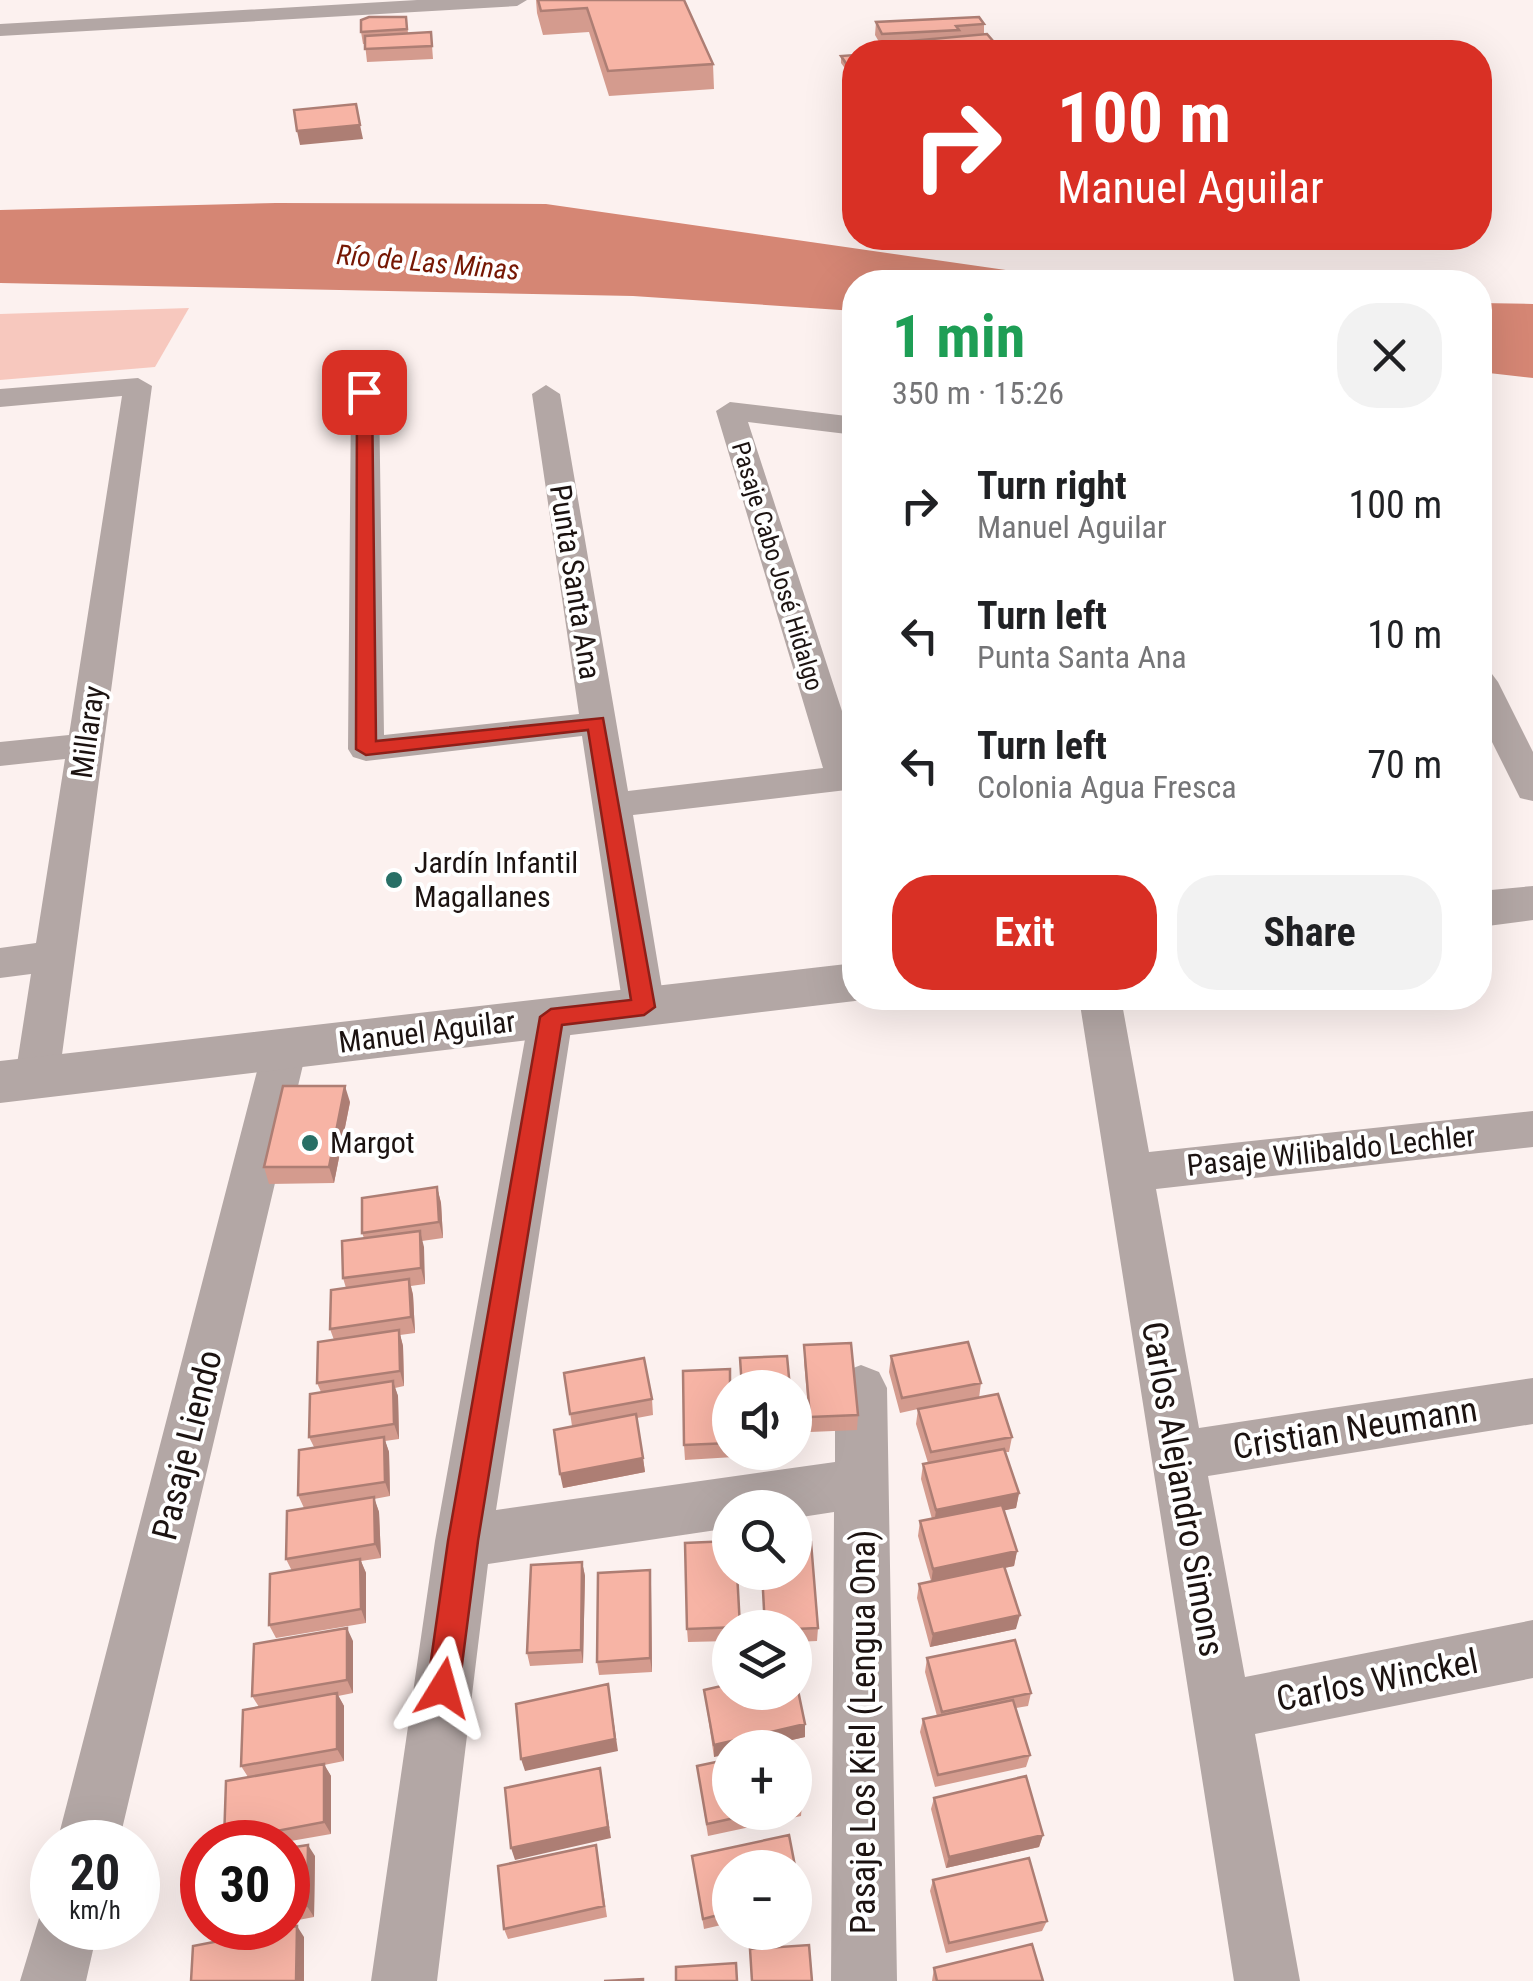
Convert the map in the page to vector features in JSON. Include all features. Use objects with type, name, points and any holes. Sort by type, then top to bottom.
[{"type":"street","points":[[174,20],[188,0]]},
{"type":"street","points":[[0,30],[379,4],[517,0]]},
{"type":"street","name":"Millaray","points":[[0,398],[138,386],[56,956],[18,1079]]},
{"type":"street","points":[[364,392],[366,749],[596,723]]},
{"type":"street","name":"Punta Santa Ana","points":[[546,394],[644,1007]]},
{"type":"street","name":"Pasaje Cabo José Hidalgo","points":[[842,424],[730,411],[842,753]]},
{"type":"street","points":[[1492,724],[1533,789]]},
{"type":"street","points":[[0,754],[86,745]]},
{"type":"street","points":[[612,805],[842,778]]},
{"type":"street","points":[[1492,908],[1533,903]]},
{"type":"street","points":[[0,963],[56,956]]},
{"type":"street","name":"Manuel Aguilar","points":[[18,1079],[842,984]]},
{"type":"street","name":"Carlos Alejandro Simons","points":[[1102,1010],[1267,1981]]},
{"type":"street","points":[[404,1981],[463,1541],[551,1017]]},
{"type":"street","name":"Pasaje Liendo","points":[[93,1820],[286,1048]]},
{"type":"street","name":"Pasaje Wilibaldo Lechler","points":[[1130,1173],[1533,1128]]},
{"type":"street","name":"Pasaje Los Kiel (Lengua Ona)","points":[[861,1388],[864,1981]]},
{"type":"street","name":"Cristian Neumann","points":[[1178,1456],[1533,1401]]},
{"type":"street","name":"Pasaje Los Kiel (Lengua Ona)","points":[[463,1541],[862,1484]]},
{"type":"street","name":"Carlos Winckel","points":[[1221,1711],[1533,1649]]},
{"type":"street","points":[[53,1981],[61,1950]]},
{"type":"shaded area","points":[[189,308],[155,367],[0,380],[0,314]]},
{"type":"water","name":"Río de Las Minas","points":[[276,203],[546,204],[842,247],[842,250],[1005,270],[842,270],[842,310],[633,296],[0,283],[0,210]]},
{"type":"water","points":[[1492,303],[1533,304],[1533,378],[1492,373]]},
{"type":"building","points":[[538,0],[684,0],[713,64],[608,71],[587,8],[541,11]]},
{"type":"building","points":[[406,17],[407,29],[361,32],[361,20]]},
{"type":"building","points":[[979,17],[984,24],[956,26],[959,30],[882,34],[876,22]]},
{"type":"building","points":[[431,32],[432,46],[365,49],[365,36]]},
{"type":"building","points":[[987,34],[992,40],[921,40]]},
{"type":"building","points":[[356,104],[360,125],[297,131],[294,110]]},
{"type":"building","name":"Margot","points":[[283,1086],[345,1086],[329,1167],[264,1167]]},
{"type":"building","points":[[437,1187],[439,1222],[362,1233],[362,1198]]},
{"type":"building","points":[[420,1231],[421,1268],[343,1278],[342,1241]]},
{"type":"building","points":[[409,1279],[411,1317],[330,1329],[331,1290]]},
{"type":"building","points":[[399,1330],[400,1371],[317,1383],[318,1342]]},
{"type":"building","points":[[968,1342],[981,1383],[902,1398],[891,1356]]},
{"type":"building","points":[[851,1343],[858,1415],[812,1417],[812,1370],[806,1370],[804,1345]]},
{"type":"building","points":[[787,1356],[788,1370],[741,1370],[740,1358]]},
{"type":"building","points":[[644,1358],[652,1399],[570,1414],[564,1373]]},
{"type":"building","points":[[730,1369],[712,1370],[712,1444],[684,1445],[683,1371]]},
{"type":"building","points":[[393,1381],[394,1424],[309,1437],[310,1394]]},
{"type":"building","points":[[998,1394],[1012,1437],[931,1452],[918,1409]]},
{"type":"building","points":[[636,1414],[643,1458],[560,1474],[554,1430]]},
{"type":"building","points":[[384,1437],[385,1482],[298,1495],[299,1450]]},
{"type":"building","points":[[1004,1449],[1019,1493],[936,1510],[923,1464]]},
{"type":"building","points":[[374,1497],[375,1544],[286,1559],[287,1511]]},
{"type":"building","points":[[1002,1505],[1017,1551],[933,1569],[920,1521]]},
{"type":"building","points":[[712,1542],[712,1590],[738,1590],[739,1610],[712,1610],[712,1628],[687,1629],[685,1543]]},
{"type":"building","points":[[812,1554],[818,1628],[812,1628],[812,1610],[764,1610],[763,1590],[812,1590]]},
{"type":"building","points":[[360,1559],[361,1609],[269,1625],[270,1574]]},
{"type":"building","points":[[582,1562],[581,1650],[527,1653],[531,1565]]},
{"type":"building","points":[[1004,1566],[1020,1615],[933,1634],[919,1584]]},
{"type":"building","points":[[650,1570],[650,1658],[597,1662],[598,1573]]},
{"type":"building","points":[[347,1628],[347,1680],[252,1696],[254,1644]]},
{"type":"building","points":[[1015,1640],[1031,1693],[942,1712],[927,1658]]},
{"type":"building","points":[[608,1684],[615,1739],[521,1759],[516,1704]]},
{"type":"building","points":[[712,1688],[712,1710],[802,1710],[805,1724],[779,1730],[712,1730],[712,1734],[704,1690]]},
{"type":"building","points":[[337,1693],[337,1749],[241,1766],[243,1710]]},
{"type":"building","points":[[1013,1700],[1030,1755],[938,1775],[923,1719]]},
{"type":"building","points":[[712,1763],[712,1823],[707,1824],[697,1766]]},
{"type":"building","points":[[324,1764],[324,1822],[225,1820],[226,1781]]},
{"type":"building","points":[[600,1768],[608,1827],[511,1848],[505,1788]]},
{"type":"building","points":[[1026,1776],[1043,1835],[949,1857],[934,1798]]},
{"type":"building","points":[[789,1835],[792,1850],[720,1850]]},
{"type":"building","points":[[596,1845],[604,1906],[504,1929],[498,1866]]},
{"type":"building","points":[[712,1852],[712,1917],[703,1919],[692,1856]]},
{"type":"building","points":[[1029,1858],[1047,1921],[949,1943],[933,1880]]},
{"type":"building","points":[[1032,1944],[1043,1981],[937,1981],[934,1968]]},
{"type":"building","points":[[193,1950],[297,1950],[296,1981],[191,1981]]},
{"type":"building","points":[[750,1950],[809,1950],[812,1981],[752,1981]]},
{"type":"building","points":[[736,1963],[737,1981],[676,1981],[676,1967]]},
{"type":"place","name":"Jardín Infantil Magallanes","points":[[394,880]]},
{"type":"place","name":"Margot","points":[[310,1143]]},
{"type":"route","points":[[364,392],[366,749],[596,723],[644,1007],[551,1017],[463,1541],[443,1688]]}]
